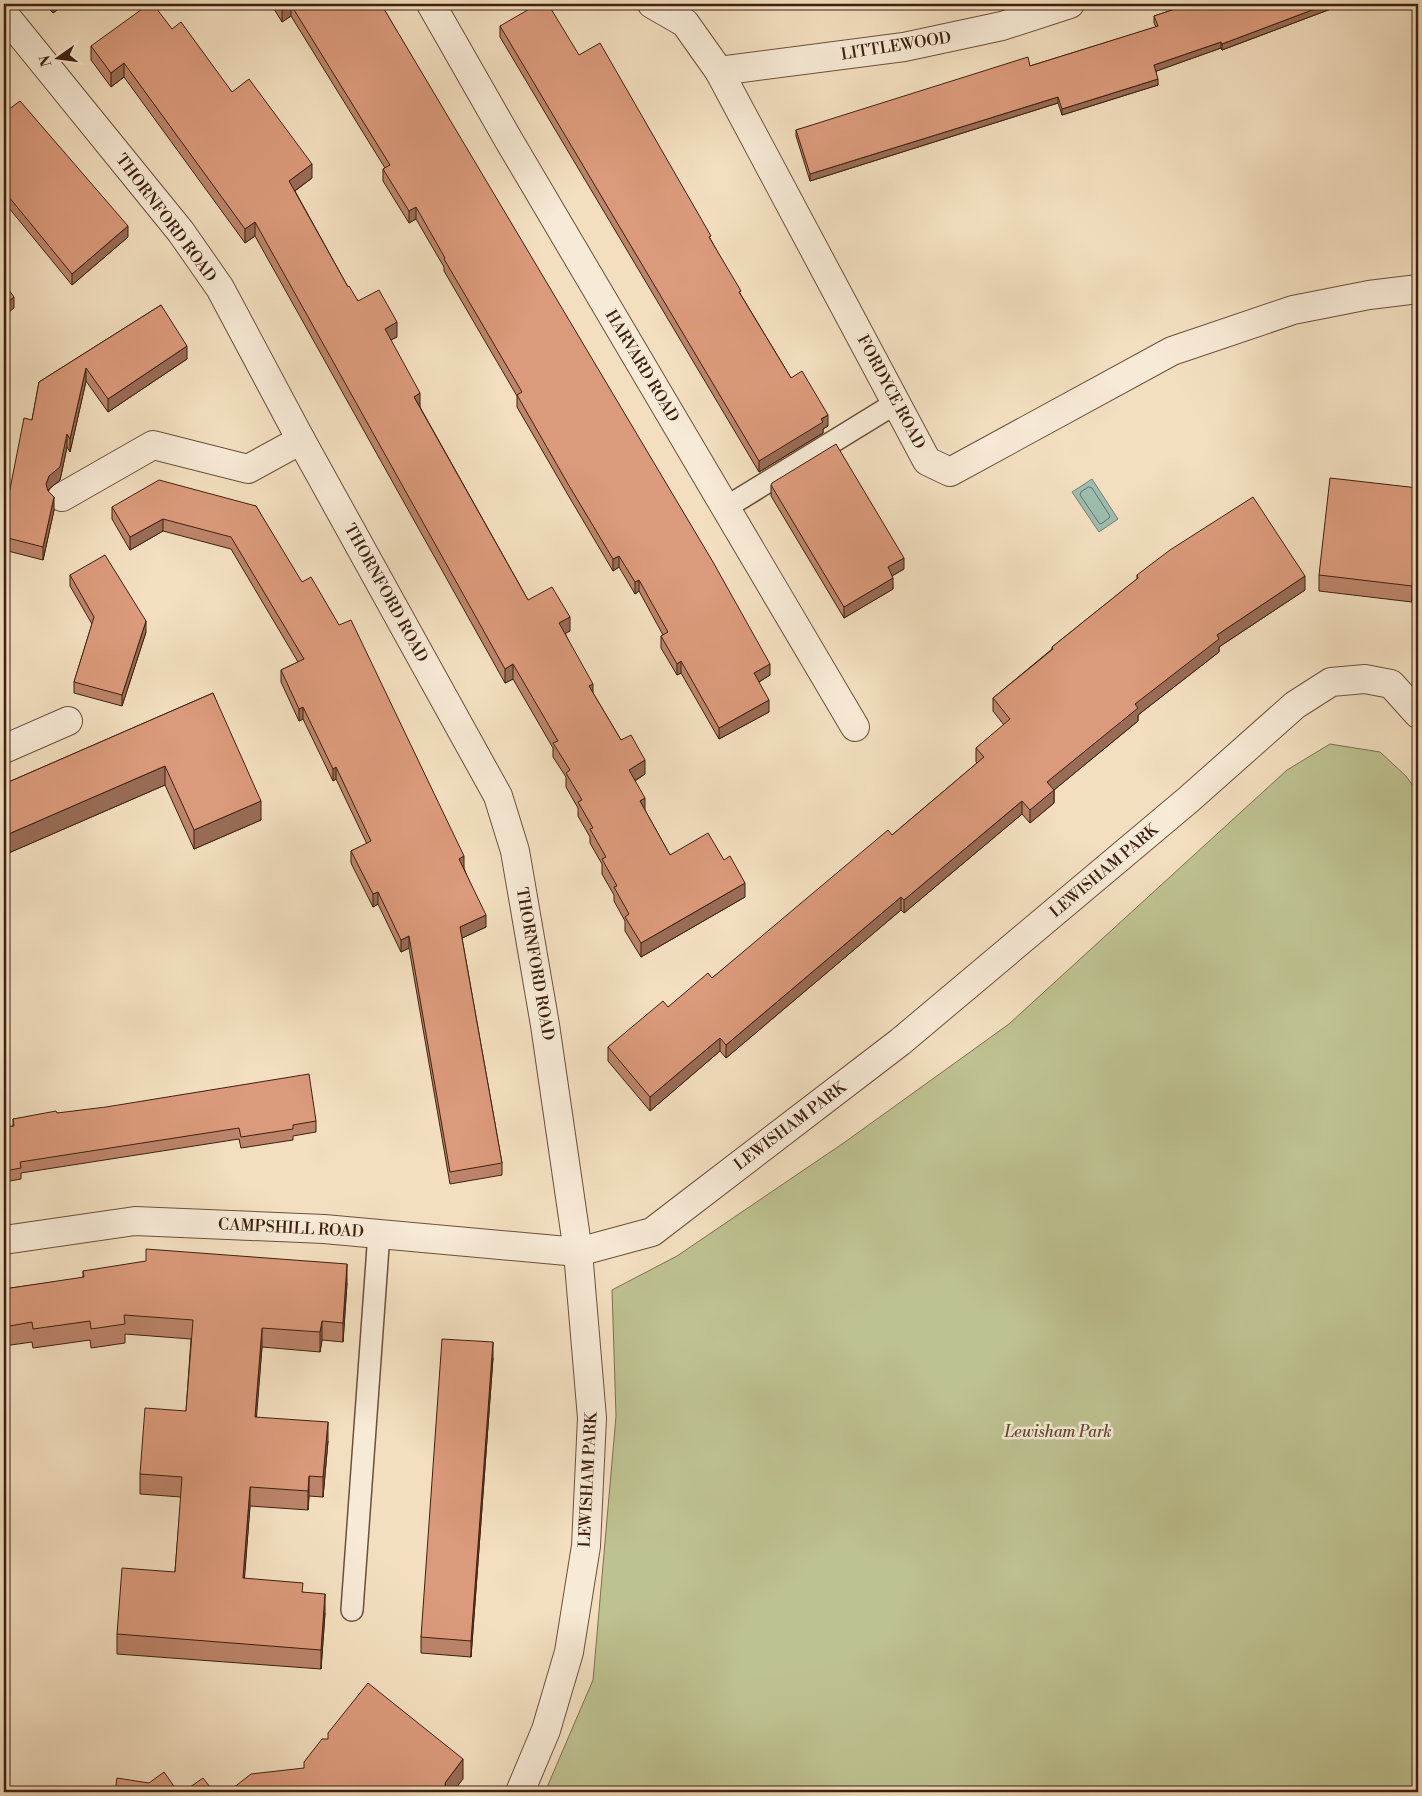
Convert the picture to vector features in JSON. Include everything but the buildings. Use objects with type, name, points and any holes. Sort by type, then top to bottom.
[{"type":"street","name":"HARVARD ROAD","points":[[432,4],[508,139],[855,727]]},
{"type":"street","name":"FORDYCE ROAD","points":[[652,4],[685,23],[719,71],[927,461],[950,472],[1172,351],[1293,310],[1369,295],[1418,289]]},
{"type":"street","name":"LITTLEWOOD","points":[[719,71],[904,47],[1002,26],[1070,4]]},
{"type":"street","name":"THORNFORD ROAD","points":[[4,14],[192,248],[220,288],[301,440],[498,796],[515,851],[545,1025],[578,1252]]},
{"type":"street","points":[[62,497],[153,444],[248,470],[301,440]]},
{"type":"street","name":"LEWISHAM PARK","points":[[520,1792],[546,1730],[569,1652],[586,1546],[592,1418],[578,1252],[652,1232],[900,1042],[1188,800],[1302,700],[1331,682],[1366,679],[1391,684],[1418,714]]},
{"type":"street","points":[[4,749],[68,721]]},
{"type":"street","name":"CAMPSHILL ROAD","points":[[4,1240],[135,1221],[379,1232],[578,1252]]},
{"type":"lane","points":[[725,508],[896,403]]},
{"type":"lane","points":[[352,1610],[379,1232]]},
{"type":"green space","name":"Lewisham Park","points":[[1330,744],[1380,752],[1406,776],[1418,793],[1418,1792],[545,1792],[593,1680],[616,1416],[612,1290],[677,1256],[845,1142],[1009,1024],[1287,770]]},
{"type":"water","points":[[1092,479],[1118,519],[1099,532],[1072,492]]}]
